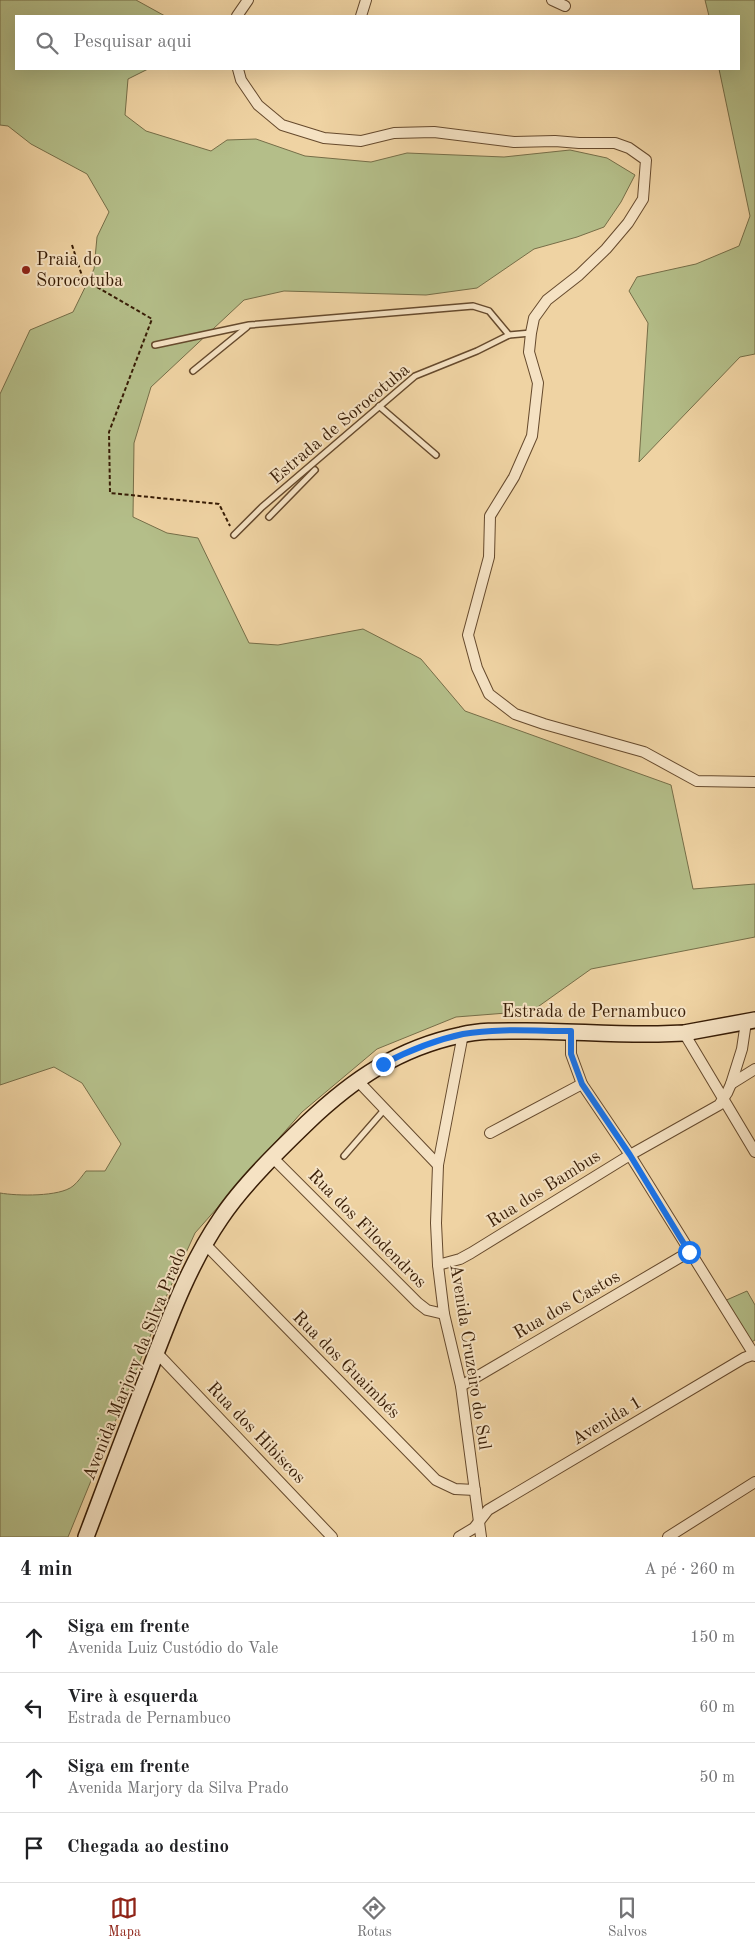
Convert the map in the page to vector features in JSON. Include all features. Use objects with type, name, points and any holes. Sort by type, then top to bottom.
[{"type":"main road","name":"Estrada de Pernambuco","points":[[463,1034],[498,1031],[571,1031],[638,1035],[684,1033],[751,1021]]},
{"type":"main road","name":"Avenida Marjory da Silva Prado","points":[[86,1537],[182,1288],[204,1244],[222,1215],[273,1158],[322,1108],[357,1080],[409,1051],[434,1041],[463,1034]]},
{"type":"street","points":[[238,15],[248,0]]},
{"type":"street","points":[[361,15],[366,0]]},
{"type":"street","points":[[552,0],[566,6]]},
{"type":"street","points":[[238,70],[241,80],[258,105],[282,125],[324,138],[361,141],[394,133],[434,132],[514,142],[615,143],[629,148],[646,160],[643,199],[628,223],[606,249],[579,275],[547,300],[534,318],[530,352],[538,383],[532,436],[514,477],[490,516],[489,557],[468,635],[477,668],[489,694],[515,714],[644,752],[696,781],[755,782]]},
{"type":"street","name":"Rua dos Bambus","points":[[438,1265],[460,1259],[471,1253],[630,1155],[713,1110],[723,1100],[731,1084],[751,1021]]},
{"type":"street","points":[[571,1031],[571,1054],[582,1084],[630,1155],[755,1355]]},
{"type":"street","points":[[684,1033],[755,1152]]},
{"type":"street","name":"Avenida Cruzeiro do Sul","points":[[463,1034],[438,1165],[436,1223],[438,1265],[444,1314],[461,1386],[481,1537]]},
{"type":"street","points":[[731,1084],[755,1070]]},
{"type":"street","points":[[357,1080],[438,1165]]},
{"type":"street","points":[[490,1132],[582,1084]]},
{"type":"street","name":"Rua dos Filodendros","points":[[273,1158],[418,1303],[427,1310],[444,1314]]},
{"type":"street","name":"Rua dos Guaimbés","points":[[204,1244],[436,1480],[454,1489],[474,1490]]},
{"type":"street","name":"Rua dos Castos","points":[[461,1386],[689,1252]]},
{"type":"street","name":"Rua dos Hibiscos","points":[[156,1352],[332,1537]]},
{"type":"street","name":"Avenida 1","points":[[459,1537],[474,1528],[488,1510],[744,1358],[755,1355]]},
{"type":"street","points":[[668,1537],[755,1482]]},
{"type":"lane","points":[[155,345],[250,325],[473,306],[489,312],[509,335]]},
{"type":"lane","points":[[193,371],[250,325]]},
{"type":"lane","name":"Estrada de Sorocotuba","points":[[234,535],[269,501],[415,376],[477,351],[509,335],[531,333]]},
{"type":"lane","points":[[379,406],[436,455]]},
{"type":"lane","points":[[269,517],[315,470]]},
{"type":"lane","points":[[269,501],[277,508]]},
{"type":"lane","points":[[344,1156],[384,1110]]},
{"type":"path","points":[[72,244],[83,279],[152,318],[110,432],[110,493],[219,504],[234,535]]},
{"type":"green space","points":[[0,0],[136,0],[163,15],[15,15],[15,70],[146,70],[128,79],[125,115],[146,131],[211,151],[227,140],[256,139],[305,156],[371,162],[407,153],[504,157],[570,150],[607,158],[635,175],[621,202],[604,227],[534,249],[477,288],[426,295],[284,291],[244,300],[151,387],[134,443],[133,517],[167,533],[198,538],[249,643],[278,645],[363,629],[421,659],[465,711],[671,785],[693,889],[755,884],[755,937],[591,969],[532,1011],[456,1017],[377,1049],[302,1112],[195,1233],[169,1290],[68,1537],[0,1537],[0,1193],[38,1195],[67,1190],[86,1171],[105,1171],[121,1144],[82,1083],[54,1067],[0,1085],[0,394],[30,330],[73,312],[94,269],[97,237],[109,212],[87,174],[31,144],[8,126],[0,125]]},
{"type":"green space","points":[[705,0],[755,0],[755,354],[740,357],[639,462],[648,323],[629,291],[637,277],[696,264],[739,246],[750,216],[719,70],[740,70],[740,15],[709,15]]},
{"type":"green space","points":[[747,1291],[755,1305],[755,1340],[747,1345],[722,1302]]},
{"type":"place","name":"Praia do Sorocotuba","points":[[26,270]]},
{"type":"route","points":[[383,1064],[434,1041],[463,1034],[507,1031],[571,1031],[571,1054],[582,1084],[630,1155],[689,1252]]}]
